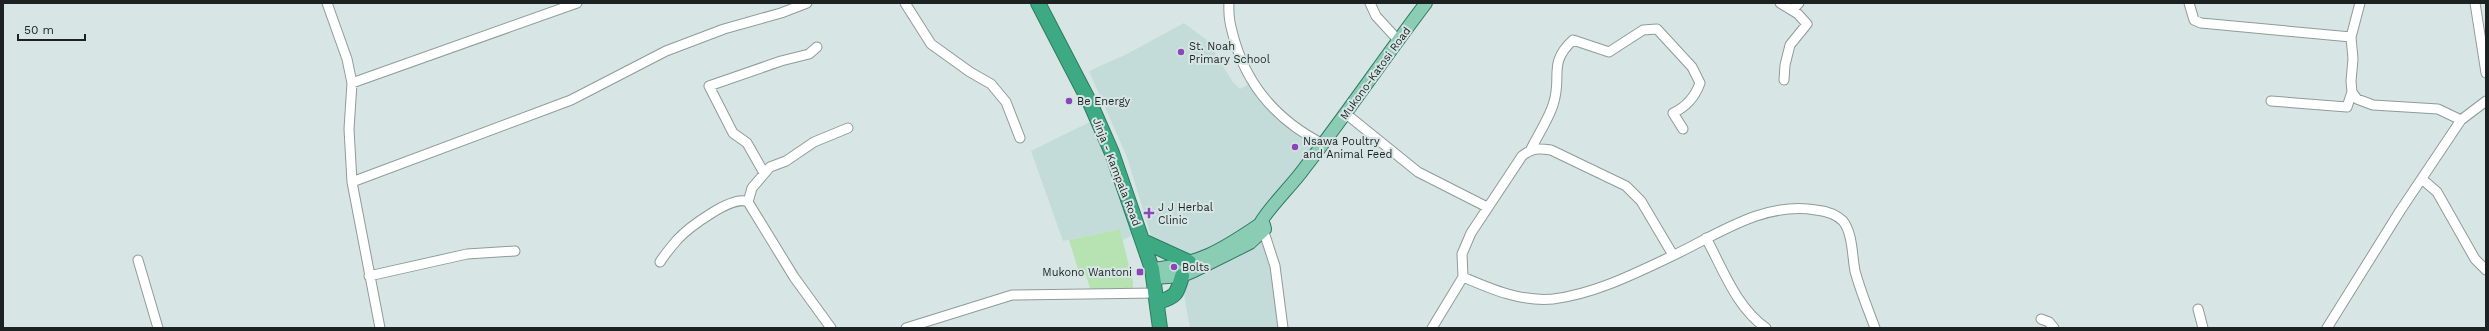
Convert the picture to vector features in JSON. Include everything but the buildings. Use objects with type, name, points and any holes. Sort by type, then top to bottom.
[{"type":"highway","name":"Jinja - Kampala Road","points":[[1038,3],[1091,105],[1112,153],[1153,273],[1160,328]]},
{"type":"highway","points":[[1143,241],[1189,262]]},
{"type":"highway","points":[[1157,297],[1173,297],[1179,289],[1182,276]]},
{"type":"main road","name":"Mukono-Katosi Road","points":[[1262,223],[1323,144],[1426,3]]},
{"type":"main road","points":[[1153,273],[1179,266],[1222,250],[1262,223]]},
{"type":"main road","points":[[1153,273],[1182,276],[1233,253],[1250,243],[1262,223]]},
{"type":"street","points":[[327,3],[347,59],[352,83],[349,129],[352,182],[380,328]]},
{"type":"street","points":[[352,83],[577,3]]},
{"type":"street","points":[[352,182],[571,100],[666,51],[724,29],[781,13],[807,3]]},
{"type":"street","points":[[905,3],[931,44],[970,72],[991,84],[1006,102],[1020,138]]},
{"type":"street","points":[[1230,3],[1228,18],[1238,51],[1257,91],[1282,118],[1306,135],[1323,144]]},
{"type":"street","points":[[1370,3],[1376,16],[1398,40]]},
{"type":"street","points":[[1780,3],[1792,10],[1807,24],[1790,45],[1784,65],[1784,80]]},
{"type":"street","points":[[1792,10],[1799,3]]},
{"type":"street","points":[[2189,3],[2194,20],[2201,24],[2352,38]]},
{"type":"street","points":[[2271,101],[2347,107],[2352,92],[2352,38],[2360,3]]},
{"type":"street","points":[[2475,3],[2486,73]]},
{"type":"street","points":[[1432,328],[1462,277],[1462,254],[1471,233],[1522,156],[1531,149],[1553,106],[1558,86],[1556,63],[1562,50],[1572,40],[1609,52],[1643,30],[1657,29],[1692,67],[1700,83],[1696,94],[1681,109],[1673,113],[1683,130]]},
{"type":"street","points":[[764,173],[746,143],[733,133],[709,86],[781,60],[809,54],[817,47]]},
{"type":"street","points":[[2352,92],[2357,99],[2364,103],[2438,108],[2461,120]]},
{"type":"street","points":[[2327,328],[2461,120],[2486,101]]},
{"type":"street","points":[[1346,113],[1418,172],[1487,207]]},
{"type":"street","points":[[748,202],[752,188],[770,167],[800,153],[814,142],[848,128]]},
{"type":"street","points":[[1531,149],[1551,150],[1626,186],[1641,201],[1673,256]]},
{"type":"street","points":[[2422,179],[2440,196],[2475,259],[2486,270]]},
{"type":"street","points":[[660,262],[678,239],[702,219],[731,202],[741,199],[748,202],[794,277],[831,328]]},
{"type":"street","points":[[1462,277],[1493,290],[1515,296],[1551,299],[1582,293],[1673,256],[1706,238],[1757,216],[1787,209],[1813,210],[1836,216],[1844,222],[1849,236],[1855,269],[1875,328]]},
{"type":"street","points":[[1262,223],[1275,266],[1283,328]]},
{"type":"street","points":[[1706,238],[1740,301],[1755,320],[1766,328]]},
{"type":"street","points":[[369,276],[467,254],[515,250]]},
{"type":"street","points":[[138,260],[158,328]]},
{"type":"street","points":[[906,328],[1012,295],[1157,297]]},
{"type":"street","points":[[2198,309],[2203,328]]},
{"type":"street","points":[[2041,319],[2049,322],[2054,328]]},
{"type":"shaded area","points":[[1184,23],[1208,41],[1232,81],[1240,89],[1249,84],[1263,102],[1318,154],[1283,196],[1224,247],[1165,265],[1155,249],[1127,157],[1089,71],[1127,54]]},
{"type":"shaded area","points":[[1094,120],[1134,231],[1131,236],[1123,240],[1120,229],[1063,241],[1031,151]]},
{"type":"shaded area","points":[[1265,230],[1281,328],[1190,328],[1182,283],[1204,273]]},
{"type":"green space","points":[[1120,229],[1133,282],[1133,295],[1126,299],[1092,295],[1086,275],[1080,276],[1069,240]]},
{"type":"place","name":"St. Noah Primary School","points":[[1181,52]]},
{"type":"place","name":"Be Energy","points":[[1069,101]]},
{"type":"place","name":"Nsawa Poultry and Animal Feed","points":[[1295,147]]},
{"type":"place","name":"J J Herbal Clinic","points":[[1149,213]]},
{"type":"place","name":"Bolts","points":[[1174,267]]},
{"type":"place","name":"Mukono Wantoni","points":[[1140,272]]}]
